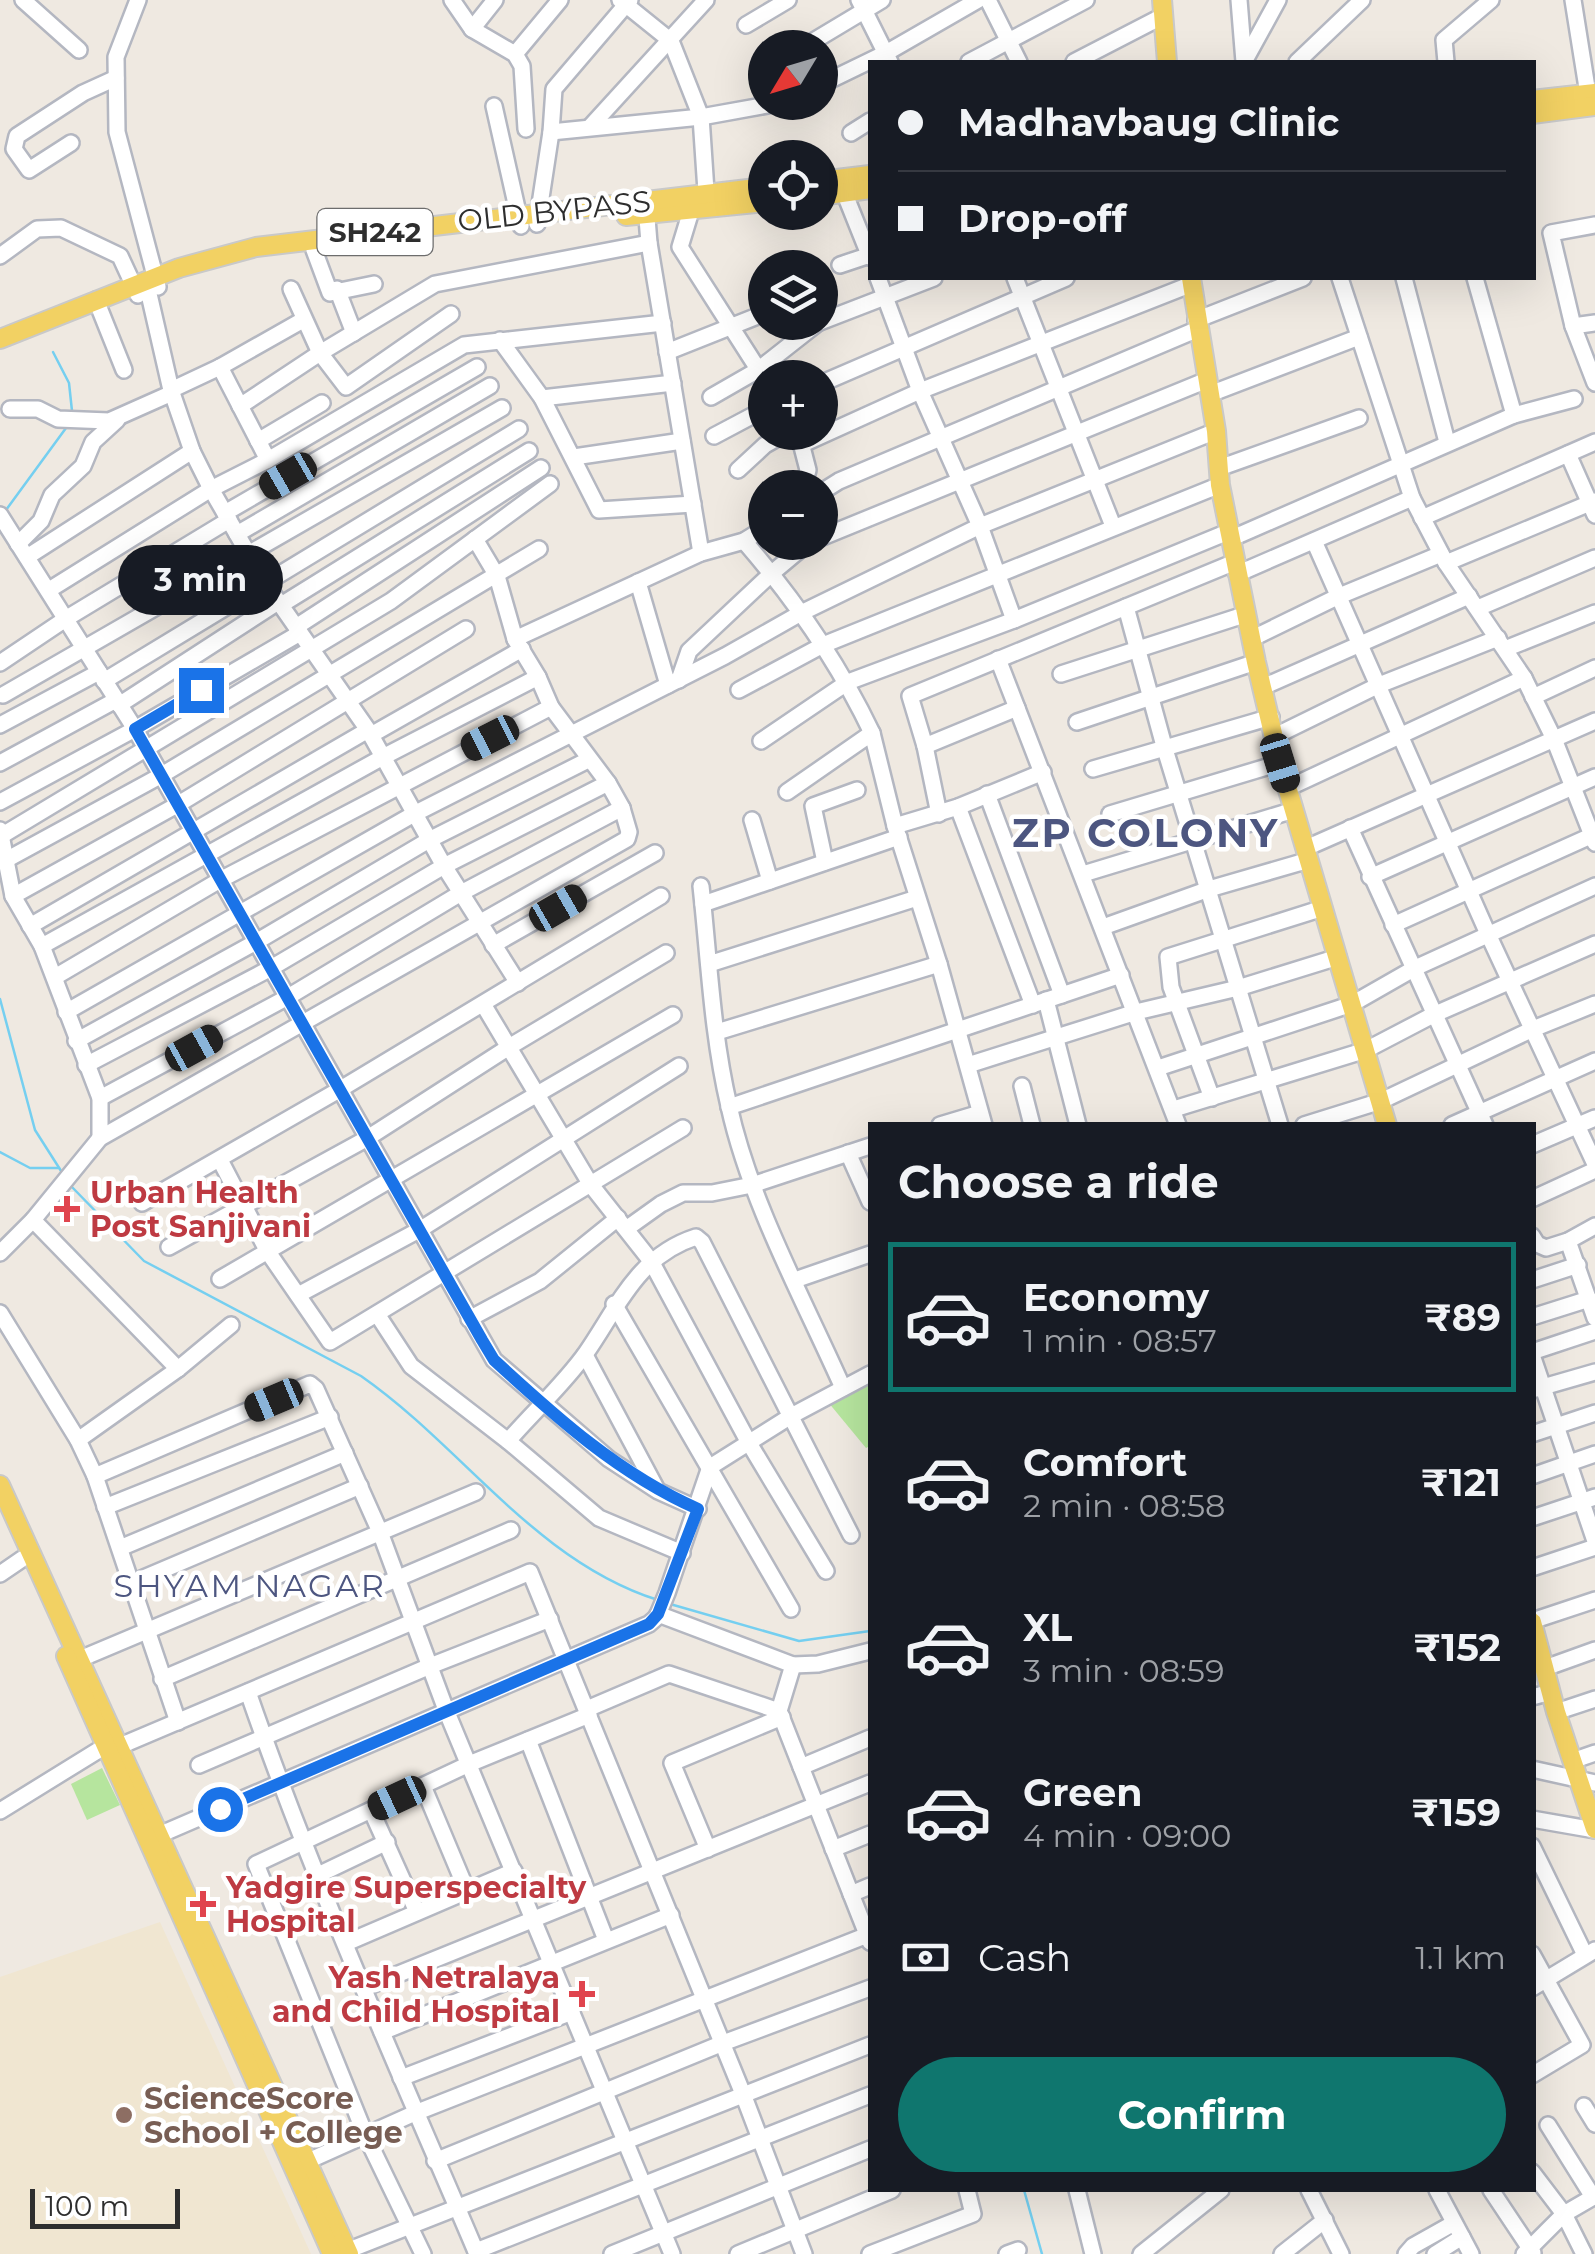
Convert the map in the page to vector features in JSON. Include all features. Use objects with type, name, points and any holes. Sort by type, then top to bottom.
[{"type":"main road","points":[[1162,8],[1167,60]]},
{"type":"main road","points":[[1536,100],[1593,98]]},
{"type":"main road","points":[[1536,113],[1593,98]]},
{"type":"main road","points":[[838,183],[868,176]]},
{"type":"main road","points":[[838,184],[868,189]]},
{"type":"main road","name":"OLD BYPASS","points":[[700,202],[748,191]]},
{"type":"main road","name":"OLD BYPASS","points":[[0,348],[146,286],[256,247],[700,202],[748,202]]},
{"type":"main road","name":"OLD BYPASS","points":[[146,286],[235,263],[376,239],[528,220]]},
{"type":"main road","points":[[1191,281],[1229,536],[1256,662],[1280,763],[1386,1122]]},
{"type":"main road","name":"OLD BYPASS","points":[[0,338],[98,305]]},
{"type":"main road","points":[[0,1486],[80,1659],[152,1838],[342,2253]]},
{"type":"main road","points":[[0,1510],[114,1743]]},
{"type":"main road","points":[[1536,1646],[1545,1668],[1542,1694],[1556,1712],[1581,1774],[1595,1829]]},
{"type":"main road","points":[[152,1838],[308,2160],[342,2253]]},
{"type":"street","points":[[23,0],[79,50]]},
{"type":"street","points":[[138,0],[117,51],[118,138],[171,392],[192,451],[264,581],[369,732],[460,894],[518,983]]},
{"type":"street","points":[[452,0],[472,29],[515,54],[522,66],[526,129]]},
{"type":"street","points":[[472,29],[495,0]]},
{"type":"street","points":[[515,54],[560,0]]},
{"type":"street","points":[[590,126],[706,0]]},
{"type":"street","points":[[746,26],[788,0]]},
{"type":"street","points":[[827,30],[862,5],[882,0]]},
{"type":"street","points":[[862,5],[888,58],[978,0]]},
{"type":"street","points":[[988,0],[1018,60]]},
{"type":"street","points":[[973,60],[1086,0]]},
{"type":"street","points":[[1239,0],[1242,60]]},
{"type":"street","points":[[1243,60],[1278,0]]},
{"type":"street","points":[[1299,60],[1362,0]]},
{"type":"street","points":[[1446,60],[1444,40],[1491,0]]},
{"type":"street","points":[[1573,0],[1589,59],[1593,98]]},
{"type":"street","points":[[528,220],[552,132],[554,89],[625,2],[670,42],[701,117],[700,202],[680,247],[752,360]]},
{"type":"street","points":[[1077,60],[1162,8]]},
{"type":"street","points":[[838,78],[868,66]]},
{"type":"street","points":[[71,143],[28,170],[14,150],[17,136],[83,92],[116,78]]},
{"type":"street","points":[[494,106],[528,220]]},
{"type":"street","points":[[552,132],[748,109]]},
{"type":"street","points":[[851,133],[868,123]]},
{"type":"street","points":[[838,190],[868,252]]},
{"type":"street","points":[[646,208],[701,552]]},
{"type":"street","points":[[1595,225],[1551,232],[1574,326],[1595,383]]},
{"type":"street","points":[[0,256],[38,229],[61,228],[116,253],[146,286]]},
{"type":"street","points":[[240,406],[435,284],[649,243]]},
{"type":"street","points":[[314,250],[330,293],[374,284]]},
{"type":"street","points":[[840,265],[868,257]]},
{"type":"street","points":[[879,280],[939,438],[980,526],[1014,620]]},
{"type":"street","points":[[838,315],[929,280]]},
{"type":"street","points":[[1015,280],[1113,526]]},
{"type":"street","points":[[838,376],[1061,280]]},
{"type":"street","points":[[838,481],[1060,390],[1298,280]]},
{"type":"street","points":[[1341,280],[1412,498],[1444,559],[1524,678],[1594,837],[1392,925]]},
{"type":"street","points":[[1405,280],[1447,442]]},
{"type":"street","points":[[1476,280],[1514,415]]},
{"type":"street","points":[[838,423],[1191,281]]},
{"type":"street","points":[[291,289],[320,353],[346,386],[451,314]]},
{"type":"street","points":[[338,290],[354,333]]},
{"type":"street","points":[[98,305],[124,370]]},
{"type":"street","points":[[20,545],[41,521],[52,495],[82,466],[93,442],[118,419],[220,368],[303,320]]},
{"type":"street","points":[[668,352],[748,321]]},
{"type":"street","points":[[1574,326],[1595,323]]},
{"type":"street","points":[[49,590],[212,489],[464,345],[662,324]]},
{"type":"street","points":[[838,531],[1078,435],[1359,337]]},
{"type":"street","points":[[500,340],[542,398],[598,510],[693,504]]},
{"type":"street","points":[[777,360],[797,340]]},
{"type":"street","points":[[0,663],[476,367]]},
{"type":"street","points":[[220,368],[268,460]]},
{"type":"street","points":[[711,397],[748,381]]},
{"type":"street","points":[[542,398],[673,384]]},
{"type":"street","points":[[230,522],[490,386]]},
{"type":"street","points":[[761,741],[848,682],[1229,536],[1514,415],[1574,399]]},
{"type":"street","points":[[258,441],[322,403]]},
{"type":"street","points":[[2,695],[502,408]]},
{"type":"street","points":[[10,409],[38,409],[55,418],[73,420],[118,419]]},
{"type":"street","points":[[739,690],[823,645],[998,575],[1359,418]]},
{"type":"street","points":[[714,436],[748,419]]},
{"type":"street","points":[[0,725],[102,676],[519,428]]},
{"type":"street","points":[[66,1012],[414,814],[802,613],[980,526],[1216,431]]},
{"type":"street","points":[[574,457],[682,441]]},
{"type":"street","points":[[1422,518],[1595,442]]},
{"type":"street","points":[[738,470],[760,450]]},
{"type":"street","points":[[20,545],[192,451]]},
{"type":"street","points":[[0,764],[118,703],[528,451]]},
{"type":"street","points":[[1252,639],[1338,596],[1593,506],[1568,454]]},
{"type":"street","points":[[0,802],[135,729],[298,630],[541,468]]},
{"type":"street","points":[[100,1138],[100,1098],[42,946],[13,896],[4,869],[1,833],[391,600],[550,484]]},
{"type":"street","points":[[939,814],[910,696],[1126,607],[1314,541],[1412,498]]},
{"type":"street","points":[[0,516],[135,729],[494,1360],[609,1459],[658,1491],[698,1509]]},
{"type":"street","points":[[0,1252],[33,1220],[100,1138],[622,844],[629,832],[622,808],[608,782],[551,708],[518,644],[497,576],[475,538]]},
{"type":"street","points":[[30,926],[518,644],[701,552],[748,539]]},
{"type":"street","points":[[744,541],[802,613],[848,682],[872,732],[897,832],[982,1119]]},
{"type":"street","points":[[1314,541],[1595,1167],[1536,1197]]},
{"type":"street","points":[[4,869],[540,549]]},
{"type":"street","points":[[1262,687],[1473,602],[1595,558]]},
{"type":"street","points":[[673,682],[689,651],[788,560]]},
{"type":"street","points":[[638,582],[673,682]]},
{"type":"street","points":[[1126,607],[1164,746],[1279,1122]]},
{"type":"street","points":[[1093,769],[1164,746],[1273,726],[1380,685],[1595,613]]},
{"type":"street","points":[[1061,674],[1247,614]]},
{"type":"street","points":[[13,896],[177,805],[466,629]]},
{"type":"street","points":[[998,660],[1176,1117],[1212,1098],[1366,1050],[1433,1014],[1595,944]]},
{"type":"street","points":[[1077,722],[1256,662]]},
{"type":"street","points":[[1533,697],[1595,668]]},
{"type":"street","points":[[42,946],[383,756],[538,677]]},
{"type":"street","points":[[1288,788],[1524,678]]},
{"type":"street","points":[[55,977],[220,880],[551,708]]},
{"type":"street","points":[[925,746],[1016,708]]},
{"type":"street","points":[[1102,927],[1308,854],[1350,828],[1595,721]]},
{"type":"street","points":[[787,792],[872,732]]},
{"type":"street","points":[[76,1041],[256,942],[429,840],[588,760]]},
{"type":"street","points":[[1110,814],[1280,763]]},
{"type":"street","points":[[704,904],[825,862],[1043,772]]},
{"type":"street","points":[[1370,878],[1595,777]]},
{"type":"street","points":[[86,1065],[271,968],[444,866],[608,782]]},
{"type":"street","points":[[825,862],[813,806],[857,790]]},
{"type":"street","points":[[987,794],[1062,995]]},
{"type":"street","points":[[958,807],[1055,1038],[1077,1122]]},
{"type":"street","points":[[100,1098],[288,997],[460,894],[622,808]]},
{"type":"street","points":[[1083,874],[1294,810]]},
{"type":"street","points":[[752,820],[770,881]]},
{"type":"street","points":[[1350,828],[1482,1118],[1595,1061]]},
{"type":"street","points":[[493,946],[655,853]]},
{"type":"street","points":[[702,886],[716,1032],[729,1106],[752,1184],[843,1388]]},
{"type":"street","points":[[1158,1068],[1352,1004],[1415,968],[1595,886]]},
{"type":"street","points":[[142,1203],[339,1090],[661,896]]},
{"type":"street","points":[[709,964],[917,898]]},
{"type":"street","points":[[1212,1098],[1172,987],[1168,957],[1324,908]]},
{"type":"street","points":[[169,1247],[366,1139],[666,954]]},
{"type":"street","points":[[968,1065],[1136,1012],[1238,988],[1338,957]]},
{"type":"street","points":[[716,1032],[939,964]]},
{"type":"street","points":[[729,1106],[1120,975]]},
{"type":"street","points":[[483,1004],[591,1185],[652,1261],[749,1443],[826,1571]]},
{"type":"street","points":[[1314,1122],[1381,1101],[1595,1004]]},
{"type":"street","points":[[220,1279],[673,1015]]},
{"type":"street","points":[[298,1296],[421,1229],[679,1066]]},
{"type":"street","points":[[1022,1086],[1031,1122]]},
{"type":"street","points":[[1536,1143],[1595,1118]]},
{"type":"street","points":[[220,1160],[268,1252],[330,1342],[683,1128]]},
{"type":"street","points":[[470,1320],[540,1281],[622,1223],[683,1193],[752,1184],[868,1147]]},
{"type":"street","points":[[848,1153],[868,1198]]},
{"type":"street","points":[[33,1220],[178,1369]]},
{"type":"street","points":[[1536,1242],[1546,1248],[1595,1226]]},
{"type":"street","points":[[508,1440],[584,1355],[629,1282],[652,1261],[691,1238],[700,1238],[851,1535]]},
{"type":"street","points":[[1568,1241],[1595,1318]]},
{"type":"street","points":[[795,1280],[868,1255]]},
{"type":"street","points":[[1536,1279],[1578,1265]]},
{"type":"street","points":[[1536,1315],[1589,1298]]},
{"type":"street","points":[[614,1304],[791,1610]]},
{"type":"street","points":[[0,1312],[78,1440],[95,1476],[178,1722]]},
{"type":"street","points":[[377,1314],[411,1366],[508,1440],[599,1518],[682,1553]]},
{"type":"street","points":[[78,1440],[178,1369],[231,1325]]},
{"type":"street","points":[[1536,1353],[1595,1332]]},
{"type":"street","points":[[584,1355],[658,1491]]},
{"type":"street","points":[[1536,1566],[1595,1544],[1588,1500],[1568,1464],[1537,1388],[1595,1372]]},
{"type":"street","points":[[152,1838],[649,1624],[662,1605],[710,1467],[791,1416],[868,1375]]},
{"type":"street","points":[[95,1476],[310,1384],[316,1389],[380,1532],[446,1710],[672,2254]]},
{"type":"street","points":[[1536,1433],[1595,1412]]},
{"type":"street","points":[[105,1507],[330,1418]]},
{"type":"street","points":[[120,1548],[345,1453]]},
{"type":"street","points":[[1536,1475],[1595,1454]]},
{"type":"street","points":[[132,1584],[360,1486]]},
{"type":"street","points":[[80,1659],[476,1492]]},
{"type":"street","points":[[1536,1517],[1588,1500]]},
{"type":"street","points":[[162,1679],[511,1530]]},
{"type":"street","points":[[0,1574],[22,1559]]},
{"type":"street","points":[[0,1811],[114,1743],[178,1722],[530,1572],[743,2094],[804,2254]]},
{"type":"street","points":[[1536,1621],[1595,1600]]},
{"type":"street","points":[[662,1605],[794,1665],[818,1664],[868,1651]]},
{"type":"street","points":[[198,1766],[550,1618]]},
{"type":"street","points":[[1545,1668],[1595,1650]]},
{"type":"street","points":[[794,1665],[780,1714],[868,1935]]},
{"type":"street","points":[[423,2254],[366,2134],[255,1867],[469,1764],[670,1674],[780,1714]]},
{"type":"street","points":[[248,1692],[280,1782],[364,1988],[477,2252],[868,2096]]},
{"type":"street","points":[[1556,1712],[1595,1699]]},
{"type":"street","points":[[708,1849],[672,1763],[780,1714]]},
{"type":"street","points":[[800,1767],[868,1739]]},
{"type":"street","points":[[528,1740],[606,1940]]},
{"type":"street","points":[[1536,1769],[1581,1774],[1595,1753]]},
{"type":"street","points":[[364,1988],[868,1784]]},
{"type":"street","points":[[422,1786],[467,1891]]},
{"type":"street","points":[[371,1810],[417,1912]]},
{"type":"street","points":[[1536,1821],[1595,1829]]},
{"type":"street","points":[[833,1849],[868,1835]]},
{"type":"street","points":[[318,1875],[387,1842]]},
{"type":"street","points":[[1536,1853],[1590,1952],[1540,1984],[1582,2045],[1536,2073]]},
{"type":"street","points":[[346,1942],[514,1872]]},
{"type":"street","points":[[851,1894],[868,1887]]},
{"type":"street","points":[[382,2032],[670,1915]]},
{"type":"street","points":[[308,2160],[415,2112],[868,1937]]},
{"type":"street","points":[[435,2161],[722,2043],[868,1989]]},
{"type":"street","points":[[401,2078],[572,2012]]},
{"type":"street","points":[[342,2253],[868,2046]]},
{"type":"street","points":[[1584,2106],[1595,2124]]},
{"type":"street","points":[[1493,2192],[1529,2251],[1564,2214],[1594,2196],[1548,2124]]},
{"type":"street","points":[[612,2254],[868,2150]]},
{"type":"street","points":[[1536,2177],[1564,2214],[1583,2251],[1562,2254]]},
{"type":"street","points":[[738,2254],[887,2192]]},
{"type":"street","points":[[870,2254],[974,2214],[968,2192]]},
{"type":"street","points":[[1078,2192],[1093,2254]]},
{"type":"street","points":[[1141,2254],[1218,2192]]},
{"type":"street","points":[[1310,2192],[1341,2254]]},
{"type":"street","points":[[1438,2192],[1471,2254]]},
{"type":"street","points":[[1282,2254],[1325,2220]]},
{"type":"street","points":[[1406,2254],[1413,2246],[1458,2230]]},
{"type":"street","points":[[1435,2254],[1458,2230]]},
{"type":"shaded area","name":"ScienceScore School + College","points":[[160,1922],[311,2254],[0,2254],[0,1977]]},
{"type":"green space","points":[[868,1381],[868,1447],[866,1448],[828,1402]]},
{"type":"green space","points":[[102,1768],[120,1805],[87,1820],[71,1784]]},
{"type":"waterway","points":[[53,352],[69,383],[72,411]]},
{"type":"waterway","points":[[6,510],[66,428]]},
{"type":"waterway","points":[[0,999],[35,1130],[63,1174]]},
{"type":"waterway","points":[[0,1152],[30,1168],[59,1168]]},
{"type":"waterway","points":[[70,1185],[144,1261],[361,1376],[574,1559],[614,1582],[658,1600]]},
{"type":"waterway","points":[[670,1604],[799,1641],[868,1631]]},
{"type":"waterway","points":[[1025,2192],[1042,2254]]},
{"type":"place","name":"Urban Health Post Sanjivani","points":[[67,1209]]},
{"type":"place","name":"Yadgire Superspecialty Hospital","points":[[203,1904]]},
{"type":"place","name":"Yash Netralaya and Child Hospital","points":[[582,1994]]},
{"type":"place","name":"ScienceScore School + College","points":[[124,2115]]},
{"type":"district","name":"ZP COLONY","points":[[1146,832]]},
{"type":"district","name":"SHYAM NAGAR","points":[[250,1585]]},
{"type":"route","points":[[201,690],[135,729],[494,1360],[609,1459],[658,1491],[698,1509],[657,1617],[649,1624],[220,1809]]}]
